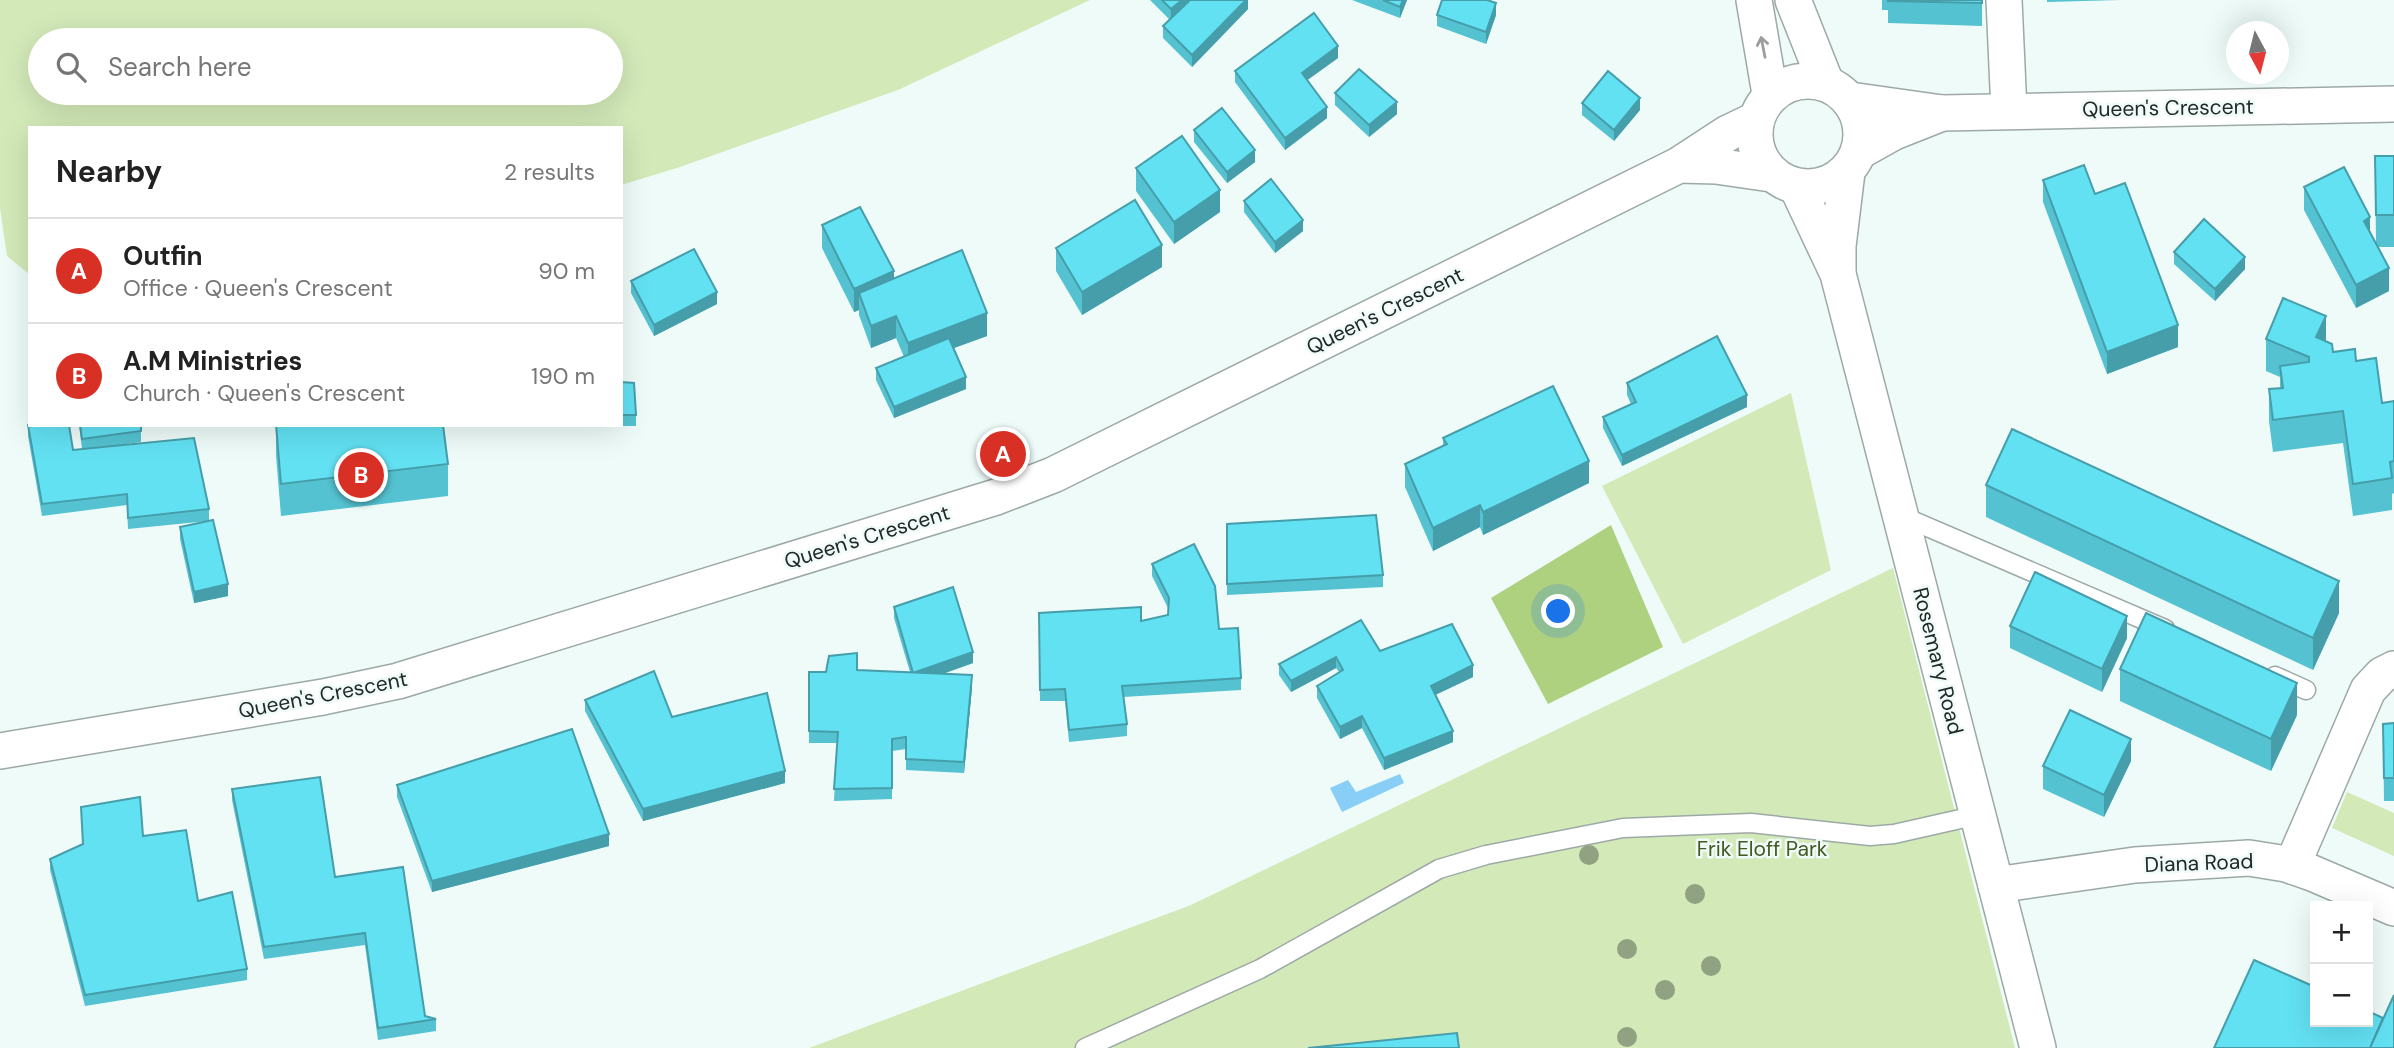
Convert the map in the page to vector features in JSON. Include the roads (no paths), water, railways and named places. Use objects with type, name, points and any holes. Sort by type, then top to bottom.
[{"type":"street","points":[[1754,0],[1763,107],[1755,149],[1784,180]]},
{"type":"street","points":[[1679,165],[1826,185],[1853,162],[1862,127],[1838,91],[1793,0]]},
{"type":"street","points":[[2004,0],[2009,111]]},
{"type":"street","points":[[1763,107],[1796,81],[1838,91]]},
{"type":"street","name":"Queen's Crescent","points":[[1838,91],[1942,113],[2394,104]]},
{"type":"street","name":"Queen's Crescent","points":[[0,751],[286,704],[398,681],[996,497],[1138,435],[1679,165],[1763,107]]},
{"type":"street","name":"Queen's Crescent","points":[[1853,162],[1894,132],[1942,113]]},
{"type":"street","name":"Rosemary Road","points":[[1853,162],[1838,246],[1838,274],[2038,1048]]},
{"type":"street","name":"Rosemary Road","points":[[1784,180],[1838,274]]},
{"type":"street","points":[[2292,866],[2368,690],[2382,674],[2394,669]]},
{"type":"street","name":"Diana Road","points":[[1996,885],[2110,868],[2226,857],[2249,858],[2292,866],[2394,908]]},
{"type":"lane","points":[[1902,516],[2180,636]]},
{"type":"lane","points":[[2256,668],[2306,690]]},
{"type":"lane","points":[[1085,1048],[1216,991],[1439,869],[1486,855],[1623,828],[1751,823],[1870,836],[1895,834],[1978,815]]},
{"type":"water","points":[[1400,774],[1404,783],[1342,812],[1330,788],[1348,780],[1356,792]]},
{"type":"place","name":"Outfin","points":[[1003,454]]},
{"type":"place","name":"A.M Ministries","points":[[361,475]]},
{"type":"park label","name":"Frik Eloff Park","points":[[1762,849]]}]
